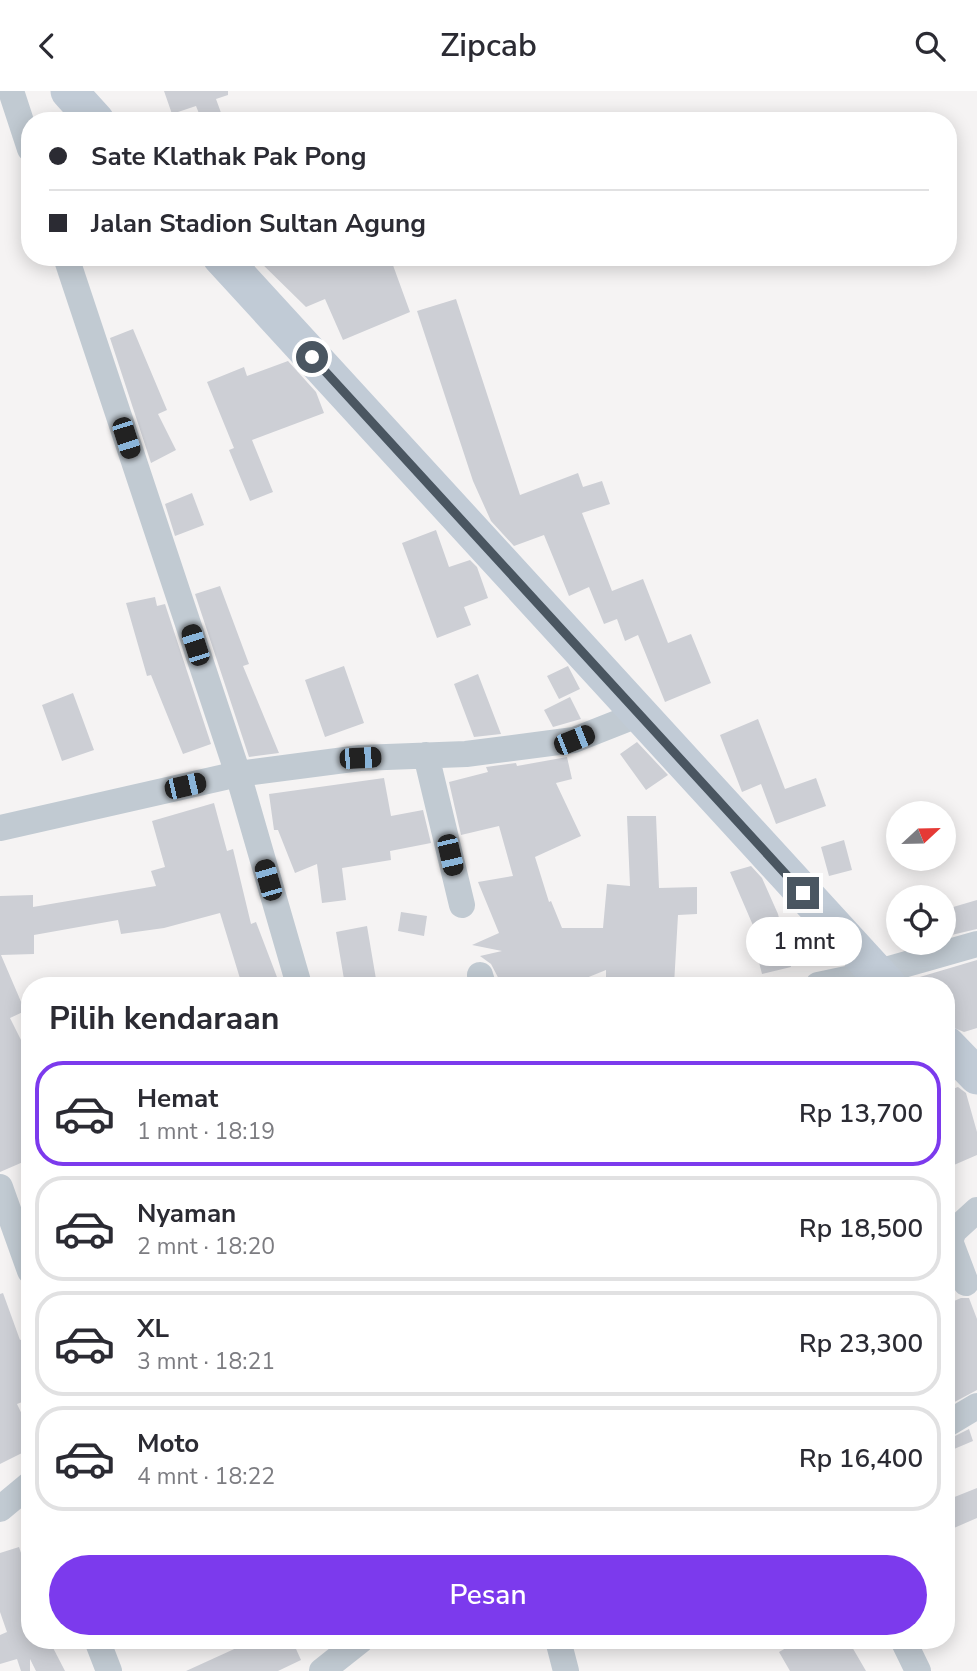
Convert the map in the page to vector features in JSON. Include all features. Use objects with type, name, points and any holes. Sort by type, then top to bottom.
[{"type":"main road","points":[[69,91],[88,112]]},
{"type":"main road","points":[[229,266],[879,977]]},
{"type":"main road","points":[[955,1053],[977,1076]]},
{"type":"street","points":[[11,91],[21,122]]},
{"type":"street","points":[[69,266],[238,774],[297,977]]},
{"type":"street","points":[[0,828],[238,774],[360,758],[466,754],[574,740],[640,714]]},
{"type":"street","points":[[426,755],[462,905]]},
{"type":"street","points":[[886,977],[977,944]]},
{"type":"street","points":[[0,1187],[21,1246]]},
{"type":"street","points":[[955,1230],[977,1210]]},
{"type":"street","points":[[955,1254],[966,1283]]},
{"type":"street","points":[[955,1419],[977,1406]]},
{"type":"street","points":[[0,1509],[21,1492]]},
{"type":"street","points":[[100,1649],[109,1671]]},
{"type":"street","points":[[322,1671],[344,1649]]},
{"type":"street","points":[[560,1649],[566,1671]]},
{"type":"street","points":[[907,1649],[918,1671]]},
{"type":"building","points":[[164,91],[228,91],[228,95],[216,99],[221,112],[198,112],[196,106],[171,112]]},
{"type":"building","points":[[264,266],[393,266],[410,312],[343,340],[325,299],[306,307]]},
{"type":"building","points":[[456,299],[520,495],[578,473],[583,487],[602,481],[610,504],[582,513],[612,591],[643,579],[668,643],[691,634],[711,683],[665,702],[638,635],[625,641],[617,619],[604,624],[589,587],[569,596],[544,535],[514,546],[491,521],[473,481],[417,311]]},
{"type":"building","points":[[133,329],[167,410],[158,414],[176,450],[151,463],[110,338]]},
{"type":"building","points":[[288,361],[316,392],[324,413],[252,440],[273,492],[250,501],[229,450],[234,448],[207,382],[244,367],[247,376]]},
{"type":"building","points":[[192,493],[204,525],[175,536],[165,504]]},
{"type":"building","points":[[436,530],[449,567],[470,560],[477,567],[488,598],[464,607],[471,625],[437,638],[402,543]]},
{"type":"building","points":[[220,586],[249,664],[243,666],[279,753],[249,757],[195,594]]},
{"type":"building","points":[[155,597],[157,606],[165,604],[211,744],[183,754],[151,675],[147,676],[126,603]]},
{"type":"building","points":[[344,666],[364,723],[325,737],[305,680]]},
{"type":"building","points":[[568,666],[580,689],[559,699],[547,676]]},
{"type":"building","points":[[478,674],[501,734],[474,737],[454,684]]},
{"type":"building","points":[[73,693],[94,750],[62,761],[42,705]]},
{"type":"building","points":[[570,697],[581,719],[553,727],[544,710]]},
{"type":"building","points":[[758,719],[785,789],[816,778],[826,806],[776,824],[761,784],[742,792],[720,735]]},
{"type":"building","points":[[637,742],[668,775],[646,790],[620,754]]},
{"type":"building","points":[[567,757],[572,779],[556,783],[581,836],[535,857],[549,902],[551,901],[562,928],[603,928],[607,884],[630,886],[627,816],[656,816],[659,888],[697,887],[697,914],[678,915],[674,977],[606,977],[606,970],[589,977],[498,977],[491,964],[480,956],[502,951],[472,945],[499,933],[478,882],[513,876],[499,826],[461,835],[449,782],[488,772],[486,767],[516,763],[517,766]]},
{"type":"building","points":[[384,778],[391,816],[423,810],[431,843],[390,851],[391,860],[342,868],[346,900],[322,903],[317,864],[295,873],[278,830],[274,830],[269,794]]},
{"type":"building","points":[[214,803],[227,851],[233,849],[251,924],[256,922],[277,977],[240,977],[220,913],[164,928],[121,934],[118,920],[34,935],[34,954],[1,955],[21,1002],[21,1013],[10,1018],[21,1040],[21,1163],[0,1172],[0,896],[33,895],[33,907],[156,886],[151,871],[165,867],[152,821]]},
{"type":"building","points":[[844,840],[852,870],[829,876],[821,847]]},
{"type":"building","points":[[751,866],[762,878],[778,914],[791,967],[762,974],[753,939],[758,937],[730,872]]},
{"type":"building","points":[[977,900],[977,929],[956,934],[956,906]]},
{"type":"building","points":[[401,912],[427,916],[424,936],[398,931]]},
{"type":"building","points":[[367,926],[376,977],[344,977],[336,932]]},
{"type":"building","points":[[977,960],[977,1028],[964,1032],[955,1028],[955,977],[920,977]]},
{"type":"building","points":[[958,1087],[966,1093],[977,1132],[977,1155],[955,1165],[955,1088]]},
{"type":"building","points":[[3,1293],[21,1340],[21,1402],[17,1404],[21,1412],[21,1454],[0,1464],[0,1294]]},
{"type":"building","points":[[969,1298],[977,1319],[977,1390],[955,1402],[955,1301]]},
{"type":"building","points":[[969,1429],[973,1441],[955,1449],[955,1436]]},
{"type":"building","points":[[977,1488],[977,1518],[955,1528],[955,1497]]},
{"type":"building","points":[[19,1547],[21,1553],[21,1649],[54,1649],[65,1671],[36,1671],[30,1659],[30,1671],[21,1671],[17,1659],[0,1664],[0,1635],[7,1632],[0,1612],[0,1553]]},
{"type":"building","points":[[234,1649],[296,1649],[301,1660],[278,1671],[186,1671]]},
{"type":"building","points":[[784,1649],[853,1649],[866,1671],[790,1671],[779,1652]]},
{"type":"route","points":[[312,357],[803,893]]}]
